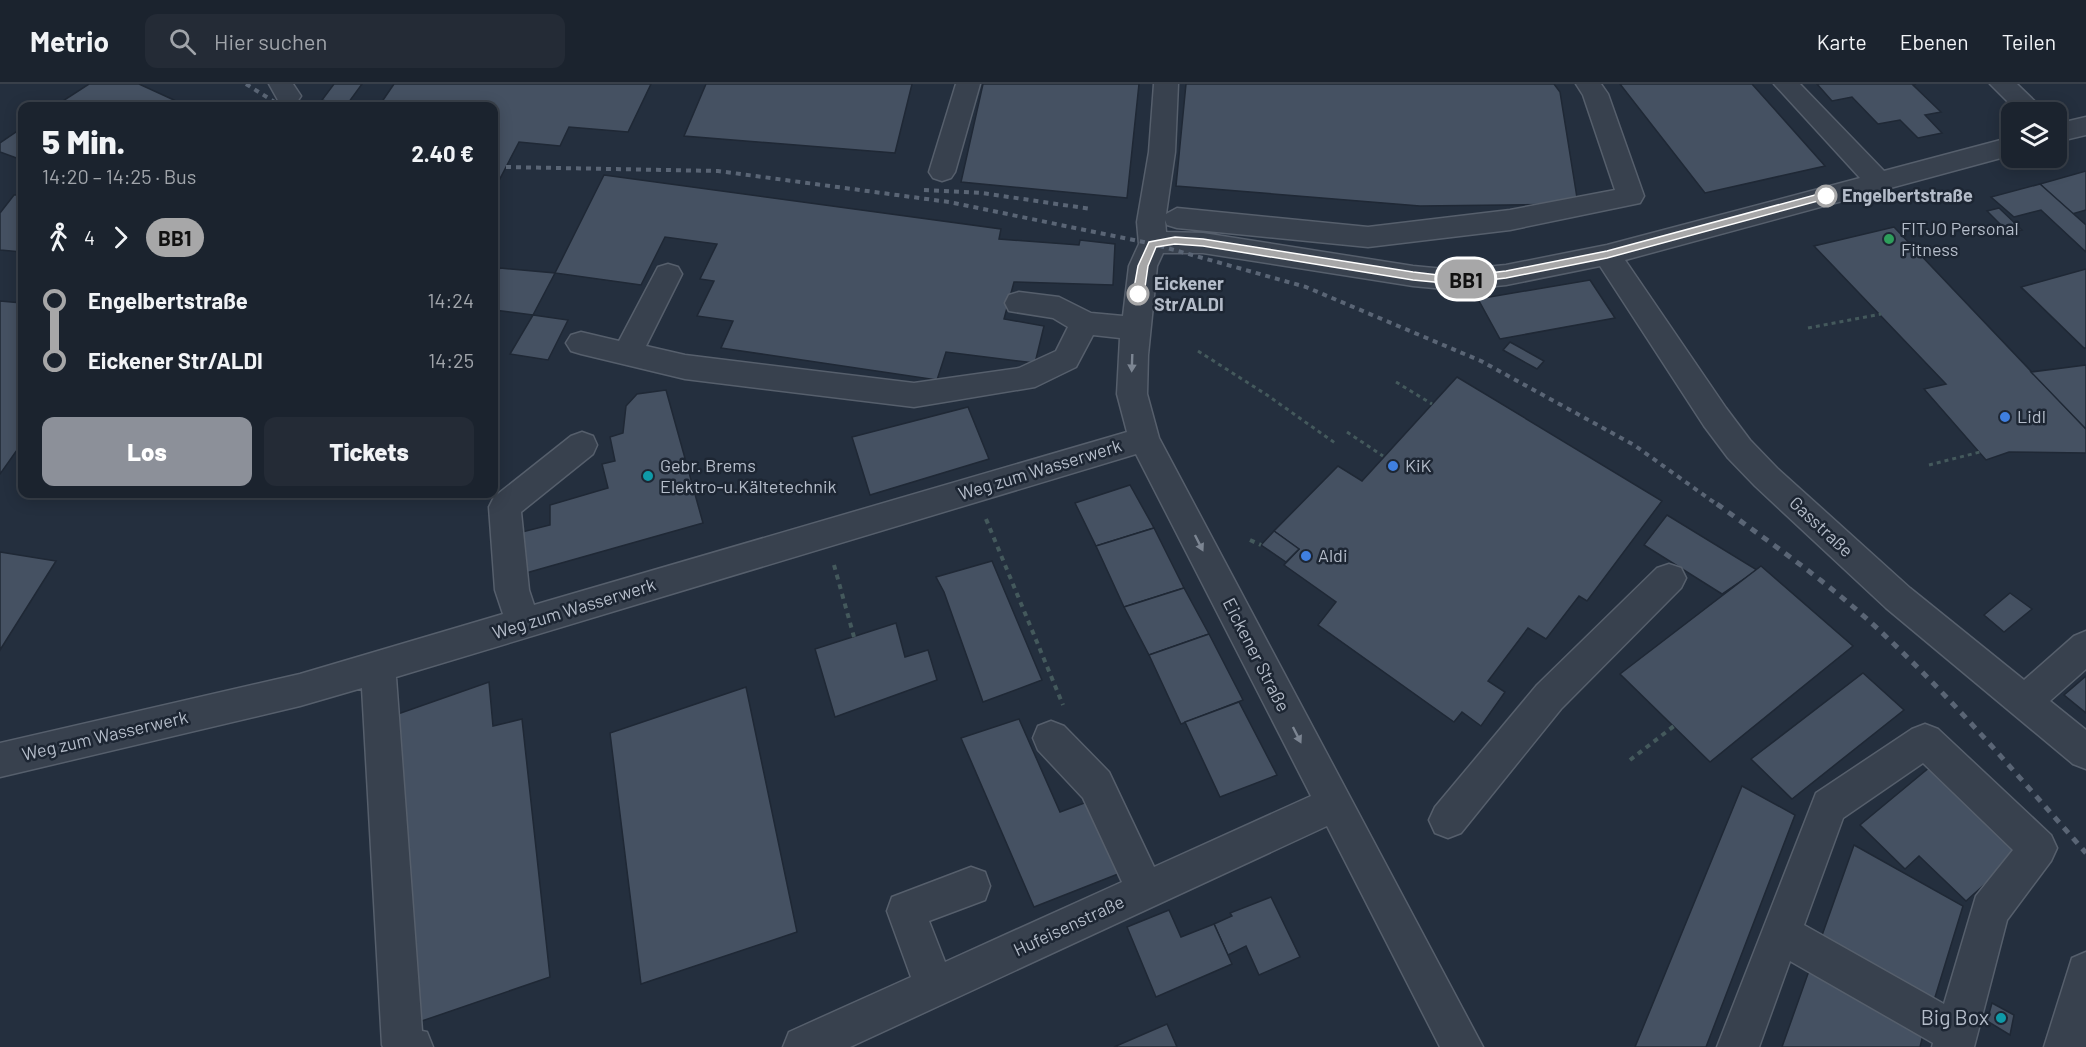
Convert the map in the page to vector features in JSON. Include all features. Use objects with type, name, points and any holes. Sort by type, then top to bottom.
[{"type":"street","points":[[942,172],[968,84]]},
{"type":"street","name":"Eickener Straße","points":[[1167,84],[1162,152],[1135,328],[1132,394],[1144,439],[1459,1046]]},
{"type":"street","points":[[1152,227],[1368,237],[1510,220],[1631,196],[1595,94],[1588,84]]},
{"type":"street","points":[[1786,84],[1878,181]]},
{"type":"street","points":[[2002,84],[2022,102]]},
{"type":"street","points":[[2067,131],[2086,126]]},
{"type":"street","points":[[1152,227],[1175,241],[1203,243],[1413,276],[1459,292],[1506,275],[1607,255],[2001,149]]},
{"type":"street","name":"Gasstraße","points":[[1607,255],[1715,417],[1739,449],[1766,477],[1898,598],[2086,752]]},
{"type":"street","points":[[627,354],[668,274]]},
{"type":"street","points":[[1019,303],[1059,308],[1085,323],[1135,328]]},
{"type":"street","points":[[581,343],[684,367],[914,395],[1024,379],[1066,359],[1085,323]]},
{"type":"street","name":"Weg zum Wasserwerk","points":[[0,760],[300,690],[1144,439]]},
{"type":"street","points":[[523,624],[512,590],[505,507],[582,445]]},
{"type":"street","points":[[1448,820],[1549,697],[1669,578]]},
{"type":"street","points":[[2024,702],[2086,646]]},
{"type":"street","points":[[378,667],[403,1046],[412,1047]]},
{"type":"street","points":[[1059,727],[1096,785],[1146,891]]},
{"type":"street","points":[[1738,1047],[1829,806],[1925,741],[2038,848],[1990,910],[1955,1040],[1781,934]]},
{"type":"street","name":"Hufeisenstraße","points":[[805,1047],[1334,804]]},
{"type":"street","points":[[935,987],[906,911],[971,886]]},
{"type":"street","points":[[2065,1047],[2086,972]]},
{"type":"path","points":[[1808,328],[1881,314]]},
{"type":"path","points":[[1198,351],[1267,395],[1335,443]]},
{"type":"path","points":[[1396,382],[1432,404]]},
{"type":"path","points":[[1347,432],[1383,456]]},
{"type":"path","points":[[1929,465],[1980,452]]},
{"type":"path","points":[[974,490],[1059,727]]},
{"type":"path","points":[[825,534],[854,637]]},
{"type":"path","points":[[1250,540],[1261,545]]},
{"type":"path","points":[[1630,760],[1674,726]]},
{"type":"building","points":[[89,84],[139,84],[178,102],[61,102]]},
{"type":"building","points":[[334,84],[362,84],[349,102],[322,100]]},
{"type":"building","points":[[394,84],[651,84],[628,132],[569,127],[560,146],[519,142],[498,182],[498,102],[382,102]]},
{"type":"building","points":[[706,84],[912,84],[895,153],[684,136]]},
{"type":"building","points":[[983,84],[1139,84],[1127,198],[961,182]]},
{"type":"building","points":[[1186,84],[1554,84],[1560,92],[1578,204],[1420,206],[1176,186]]},
{"type":"building","points":[[1620,84],[1752,84],[1825,166],[1705,193]]},
{"type":"building","points":[[1817,84],[1916,84],[1913,85],[1941,112],[1925,115],[1942,133],[1918,138],[1900,120],[1878,124],[1852,97],[1832,101]]},
{"type":"building","points":[[18,131],[18,159],[0,152],[0,143]]},
{"type":"building","points":[[2086,171],[2086,210],[2072,214],[2040,184]]},
{"type":"building","points":[[604,175],[1001,229],[999,239],[1079,245],[1080,240],[1115,244],[1113,285],[1014,282],[1004,319],[1044,326],[1035,363],[946,352],[937,380],[721,348],[733,321],[697,316],[714,281],[700,279],[717,244],[665,237],[641,285],[555,273]]},
{"type":"building","points":[[2040,184],[2086,225],[2086,252],[2041,210],[2014,217],[1991,197]]},
{"type":"building","points":[[14,195],[18,195],[18,252],[0,250],[0,213]]},
{"type":"building","points":[[1999,208],[2022,230],[2009,233],[1987,211]]},
{"type":"building","points":[[1894,227],[2086,429],[2086,453],[2009,452],[1986,460],[1924,389],[1946,384],[1814,246]]},
{"type":"building","points":[[500,268],[555,273],[533,315],[498,311],[498,272]]},
{"type":"building","points":[[2086,269],[2086,348],[2084,348],[2021,287]]},
{"type":"building","points":[[1590,280],[1615,318],[1500,339],[1478,299]]},
{"type":"building","points":[[0,301],[18,303],[18,449],[0,474]]},
{"type":"building","points":[[533,315],[568,320],[548,360],[510,354]]},
{"type":"building","points":[[1510,342],[1544,361],[1537,369],[1503,350]]},
{"type":"building","points":[[2086,365],[2086,429],[2031,372]]},
{"type":"building","points":[[1457,377],[1662,501],[1587,601],[1579,596],[1546,639],[1528,628],[1488,681],[1505,692],[1481,726],[1462,712],[1454,722],[1318,625],[1336,602],[1284,565],[1299,549],[1274,531],[1338,466],[1362,481]]},
{"type":"building","name":"Gebr. Brems Elektro-u.Kältetechnik","points":[[666,390],[703,523],[526,573],[518,533],[550,525],[550,505],[608,488],[602,464],[615,461],[610,437],[623,433],[626,406],[637,394]]},
{"type":"building","points":[[968,407],[989,459],[870,495],[852,437]]},
{"type":"building","points":[[1130,485],[1154,528],[1096,546],[1075,503]]},
{"type":"building","points":[[1667,515],[1757,570],[1722,594],[1644,545]]},
{"type":"building","points":[[1154,528],[1184,588],[1124,607],[1096,546]]},
{"type":"building","points":[[1274,531],[1299,549],[1286,562],[1261,545]]},
{"type":"building","points":[[0,552],[56,561],[0,650]]},
{"type":"building","points":[[992,561],[1042,680],[983,702],[944,592],[936,577]]},
{"type":"building","points":[[1761,566],[1853,646],[1710,762],[1620,674]]},
{"type":"building","points":[[1184,588],[1209,634],[1149,655],[1124,607]]},
{"type":"building","points":[[2010,593],[2032,609],[2004,632],[1984,615]]},
{"type":"building","points":[[896,623],[905,657],[928,650],[937,680],[835,717],[815,649]]},
{"type":"building","points":[[1209,634],[1243,700],[1181,724],[1149,655]]},
{"type":"building","points":[[1863,673],[1904,710],[1792,799],[1751,759]]},
{"type":"building","points":[[2086,676],[2086,713],[2064,695]]},
{"type":"building","points":[[489,682],[493,726],[522,719],[550,977],[416,1023],[395,715]]},
{"type":"building","points":[[746,687],[797,932],[641,984],[610,733]]},
{"type":"building","points":[[1239,702],[1277,775],[1220,797],[1185,722]]},
{"type":"building","points":[[1019,719],[1060,812],[1087,802],[1118,874],[1034,907],[961,738]]},
{"type":"building","points":[[1930,767],[2022,851],[1966,901],[1919,856],[1905,869],[1860,825]]},
{"type":"building","points":[[1742,786],[1795,815],[1706,1047],[1635,1047]]},
{"type":"building","points":[[1854,845],[1963,906],[1932,1007],[1820,941]]},
{"type":"building","points":[[1271,897],[1300,957],[1259,975],[1246,946],[1228,955],[1214,924],[1232,916],[1230,913]]},
{"type":"building","points":[[1169,910],[1181,937],[1214,924],[1232,964],[1156,997],[1127,927]]},
{"type":"building","points":[[1810,968],[1923,1035],[1920,1047],[1782,1047]]},
{"type":"building","name":"Big Box","points":[[1992,1003],[2014,1015],[2010,1035],[1987,1021]]},
{"type":"building","points":[[1167,1024],[1177,1047],[1114,1047]]},
{"type":"railway","points":[[246,84],[275,102]]},
{"type":"railway","points":[[506,167],[718,171],[949,202],[1153,244],[1306,287],[1481,361],[1634,445],[1719,506]]},
{"type":"railway","points":[[924,190],[982,193],[1091,209]]},
{"type":"railway","points":[[1717,504],[1820,580],[1879,630],[2011,767],[2086,853]]},
{"type":"bus line","name":"BB1","points":[[1138,294],[1143,266],[1153,244],[1175,241],[1203,243],[1413,276],[1455,280],[1506,275],[1607,255],[1826,196]]},
{"type":"place","name":"Engelbertstraße","points":[[1826,196]]},
{"type":"place","name":"FITJO Personal Fitness","points":[[1889,239]]},
{"type":"place","name":"Eickener Str/ALDI","points":[[1138,294]]},
{"type":"place","name":"Lidl","points":[[2005,417]]},
{"type":"place","name":"KiK","points":[[1393,466]]},
{"type":"place","name":"Gebr. Brems Elektro-u.Kältetechnik","points":[[648,476]]},
{"type":"place","name":"Aldi","points":[[1306,556]]},
{"type":"place","name":"Big Box","points":[[2001,1018]]}]
